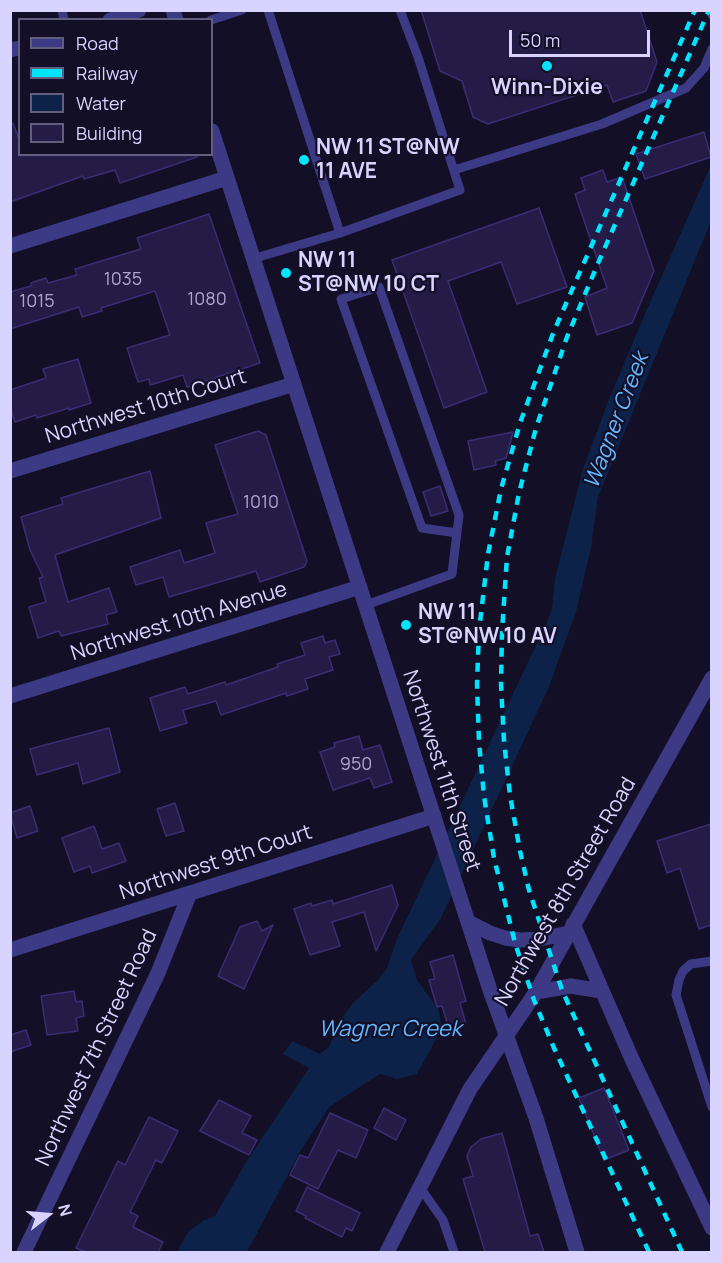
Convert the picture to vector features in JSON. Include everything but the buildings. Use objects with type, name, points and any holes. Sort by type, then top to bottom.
[{"type":"street","points":[[116,18],[139,10]]},
{"type":"street","name":"Northwest 11th Street","points":[[213,134],[468,922],[533,1107],[577,1252]]},
{"type":"street","points":[[10,246],[227,178]]},
{"type":"street","name":"Northwest 10th Court","points":[[10,471],[294,384]]},
{"type":"street","name":"Northwest 10th Avenue","points":[[10,696],[360,587]]},
{"type":"street","name":"Northwest 8th Street Road","points":[[387,1252],[470,1089],[536,992],[711,678]]},
{"type":"street","name":"Northwest 9th Court","points":[[10,950],[434,816]]},
{"type":"street","name":"Northwest 7th Street Road","points":[[24,1252],[158,973],[190,893]]},
{"type":"street","points":[[468,922],[490,933],[520,940],[540,939],[571,928],[711,1228]]},
{"type":"street","points":[[536,992],[571,986],[601,991]]},
{"type":"lane","points":[[213,19],[242,10]]},
{"type":"lane","points":[[268,10],[340,233]]},
{"type":"lane","points":[[252,258],[340,233],[460,190],[418,57],[400,10]]},
{"type":"lane","points":[[711,10],[711,15]]},
{"type":"lane","points":[[454,170],[602,124],[686,88],[704,68],[711,49]]},
{"type":"lane","points":[[366,605],[452,574],[457,533],[459,514],[379,287],[341,299],[422,528],[457,533]]},
{"type":"lane","points":[[710,1105],[676,995],[678,980],[683,971],[691,964],[711,961]]},
{"type":"lane","points":[[419,1186],[443,1220],[454,1252]]},
{"type":"water","name":"Wagner Creek","points":[[711,165],[711,221],[598,497],[591,548],[576,612],[548,689],[441,918],[411,960],[417,980],[438,1009],[442,1028],[417,1074],[397,1079],[380,1074],[329,1107],[300,1152],[247,1252],[177,1252],[188,1232],[204,1220],[215,1216],[246,1162],[309,1068],[283,1054],[292,1041],[320,1054],[329,1047],[339,1022],[353,1003],[378,980],[387,968],[396,941],[547,622],[552,608],[555,578],[583,469],[609,399]]},
{"type":"railway","points":[[649,1252],[554,1048],[534,1000],[515,943],[494,858],[484,796],[477,684],[479,631],[488,554],[501,489],[520,423],[554,331],[695,10]]},
{"type":"railway","points":[[682,1252],[562,990],[529,890],[510,795],[504,741],[501,684],[502,632],[507,557],[519,493],[536,428],[567,337],[709,10]]},
{"type":"place","name":"Winn-Dixie","points":[[547,66]]},
{"type":"place","name":"NW 11 ST@NW 11 AVE","points":[[304,160]]},
{"type":"place","name":"NW 11 ST@NW 10 CT","points":[[286,273]]},
{"type":"place","name":"NW 11 ST@NW 10 AV","points":[[406,625]]}]
